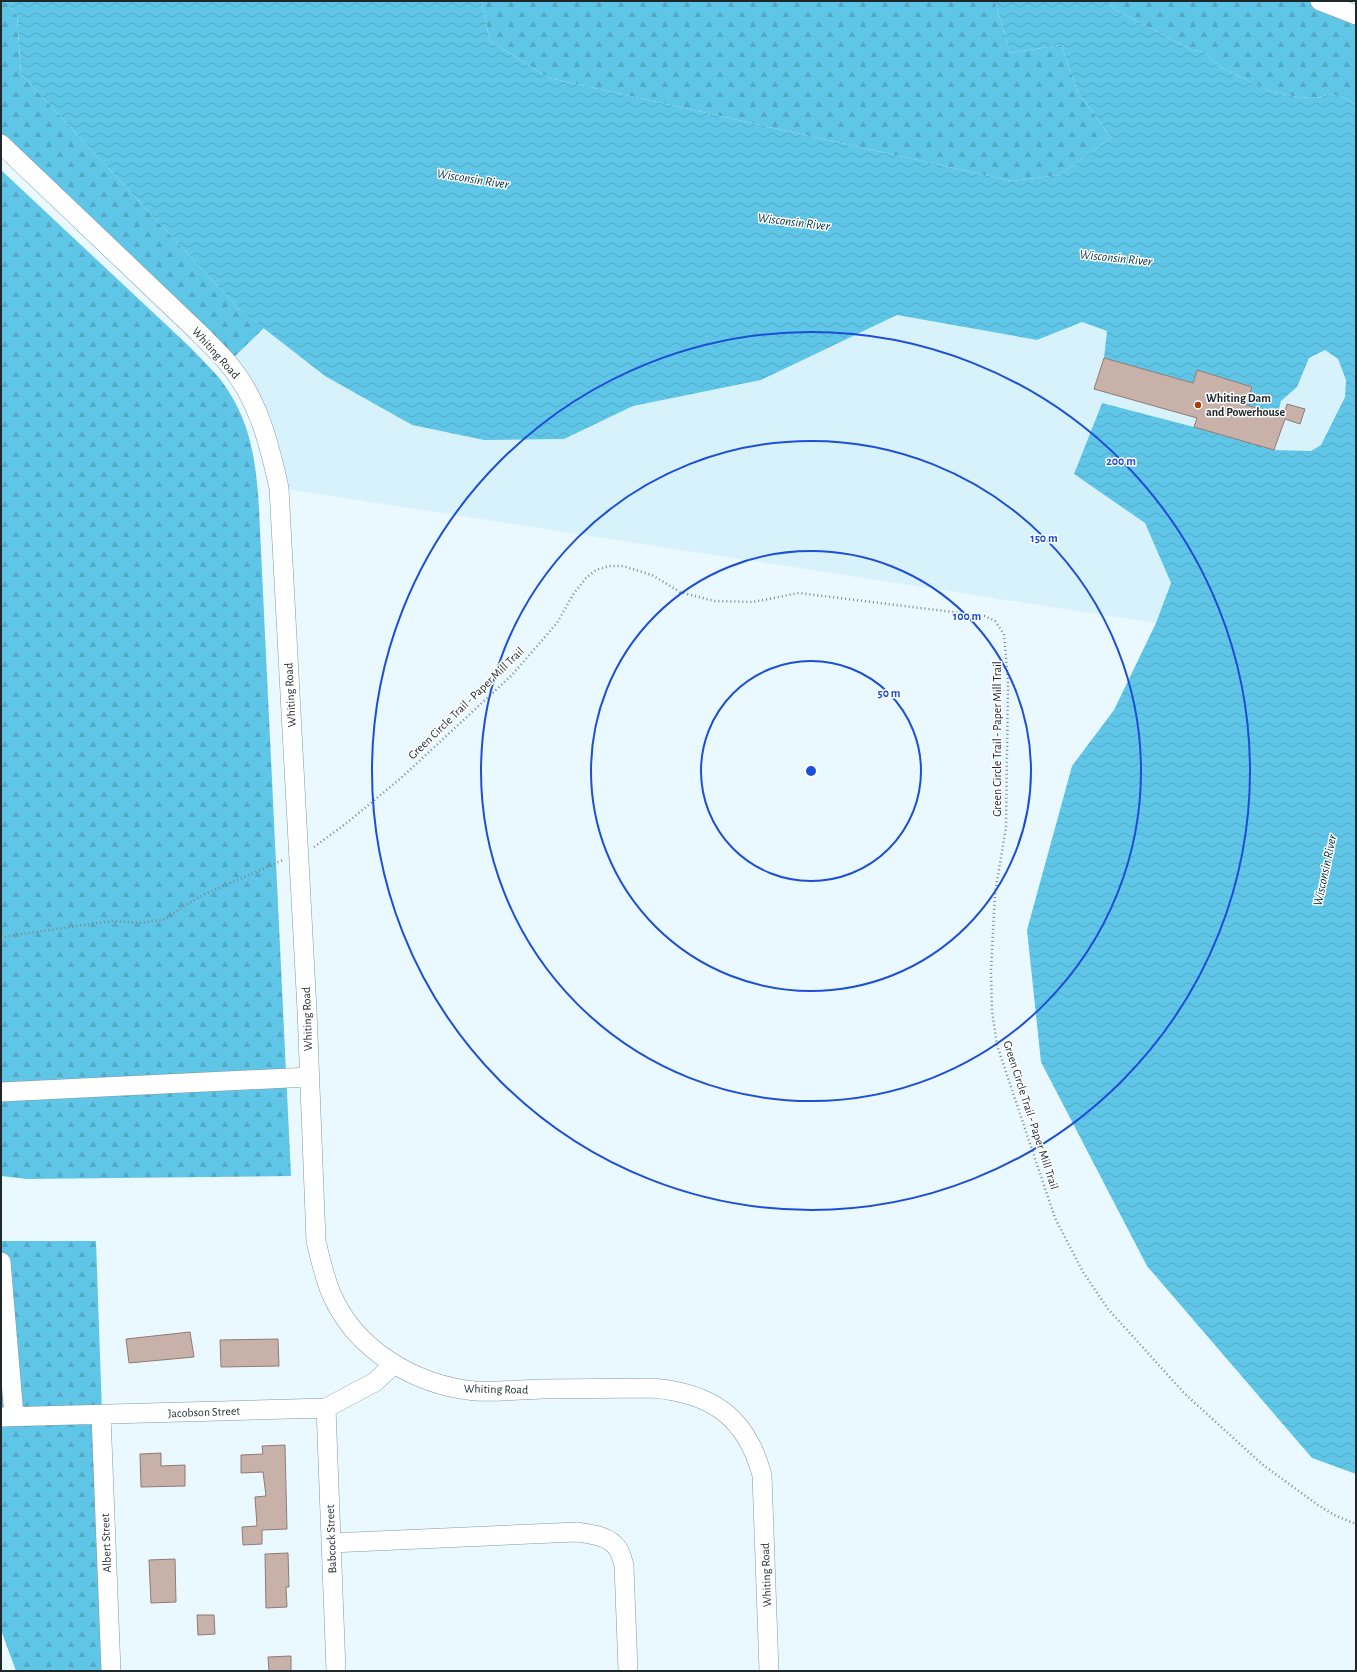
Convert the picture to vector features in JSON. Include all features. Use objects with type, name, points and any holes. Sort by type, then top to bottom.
[{"type":"street","points":[[1320,1],[1356,15]]},
{"type":"street","name":"Whiting Road","points":[[1,144],[197,331],[228,363],[244,385],[264,428],[272,452],[279,488],[289,856],[309,1077],[316,1241],[321,1262],[332,1294],[348,1321],[365,1342],[379,1355],[416,1375],[438,1383],[476,1391],[670,1389],[697,1396],[714,1404],[728,1415],[741,1430],[757,1459],[762,1475],[770,1671]]},
{"type":"street","points":[[1,1092],[309,1077]]},
{"type":"street","points":[[1,1262],[8,1416]]},
{"type":"street","name":"Jacobson Street","points":[[8,1416],[102,1415],[326,1408],[375,1382],[394,1364]]},
{"type":"street","name":"Babcock Street","points":[[326,1408],[336,1671]]},
{"type":"street","name":"Albert Street","points":[[102,1415],[111,1671]]},
{"type":"street","points":[[331,1543],[577,1532],[593,1534],[608,1540],[618,1549],[624,1564],[628,1671]]},
{"type":"path","name":"Green Circle Trail - Paper Mill Trail","points":[[1,937],[112,921],[142,923],[166,919],[184,906],[205,894],[289,856],[343,827],[401,778],[512,675],[557,623],[574,593],[586,578],[596,570],[602,568],[609,566],[623,566],[640,570],[680,592],[714,601],[753,602],[799,593],[985,616],[995,621],[1004,634],[1008,681],[1006,827],[995,894],[991,970],[992,1011],[1000,1052],[1055,1218],[1083,1272],[1108,1309],[1185,1394],[1269,1469],[1328,1511],[1356,1524]]},
{"type":"path","points":[[284,868],[289,856]]},
{"type":"shaded area","points":[[897,315],[1037,340],[1082,322],[1107,331],[1193,383],[1197,370],[1252,387],[1246,405],[1278,413],[1281,401],[1297,387],[1309,358],[1325,350],[1338,359],[1346,380],[1345,397],[1321,445],[1311,451],[1274,450],[1101,403],[1074,474],[1145,523],[1171,583],[1156,623],[279,488],[228,363],[264,328],[325,376],[411,425],[484,440],[564,439],[633,406],[761,380]]},
{"type":"green space","points":[[1,1],[4,1],[17,15],[21,74],[239,309],[264,328],[228,363],[1,144]]},
{"type":"green space","points":[[481,1],[995,1],[1010,53],[1061,45],[1078,92],[1111,138],[1059,175],[1012,181],[549,78],[490,41]]},
{"type":"green space","points":[[1108,1],[1320,1],[1356,15],[1356,105],[1345,98],[1331,94],[1316,98],[1297,97],[1269,91],[1220,67],[1204,52],[1192,50],[1114,9]]},
{"type":"green space","points":[[1,170],[191,348],[213,371],[230,394],[239,410],[250,441],[254,457],[259,509],[291,1176],[27,1179],[1,1176]]},
{"type":"green space","points":[[1,1241],[96,1241],[111,1671],[16,1671],[1,1630]]},
{"type":"water","name":"Wisconsin River","points":[[4,1],[481,1],[490,41],[549,78],[1012,181],[1059,175],[1111,138],[1078,92],[1061,45],[1010,53],[995,1],[1108,1],[1114,9],[1192,50],[1204,52],[1220,67],[1269,91],[1297,97],[1316,98],[1331,94],[1345,98],[1356,105],[1356,1474],[1312,1458],[1147,1266],[1041,1062],[1027,930],[1072,766],[1114,710],[1156,623],[1171,583],[1145,523],[1074,474],[1102,403],[1274,450],[1311,451],[1321,445],[1345,397],[1346,380],[1338,359],[1325,350],[1309,358],[1297,387],[1281,401],[1278,413],[1246,405],[1252,387],[1197,370],[1193,383],[1104,358],[1107,331],[1082,322],[1037,340],[897,315],[761,380],[633,406],[564,439],[484,440],[412,425],[325,376],[239,309],[21,74],[17,15]]},
{"type":"building","name":"Whiting Dam and Powerhouse","points":[[1104,358],[1193,383],[1197,370],[1252,387],[1246,405],[1284,415],[1287,404],[1305,409],[1300,424],[1285,419],[1274,450],[1194,427],[1197,418],[1094,389]]},
{"type":"building","points":[[190,1332],[194,1357],[129,1363],[126,1339]]},
{"type":"building","points":[[278,1339],[279,1366],[221,1367],[220,1340]]},
{"type":"building","points":[[285,1445],[287,1529],[262,1530],[262,1544],[243,1545],[242,1527],[257,1526],[255,1497],[266,1496],[263,1472],[241,1473],[241,1455],[263,1454],[262,1446]]},
{"type":"building","points":[[161,1453],[161,1466],[185,1465],[185,1486],[141,1487],[140,1454]]},
{"type":"building","points":[[288,1553],[289,1587],[286,1587],[287,1607],[266,1608],[265,1554]]},
{"type":"building","points":[[175,1559],[176,1602],[151,1603],[149,1560]]},
{"type":"building","points":[[197,1615],[214,1615],[215,1634],[198,1635]]},
{"type":"building","points":[[291,1656],[291,1671],[269,1671],[268,1657]]},
{"type":"place","name":"Whiting Dam and Powerhouse","points":[[1198,405]]}]
